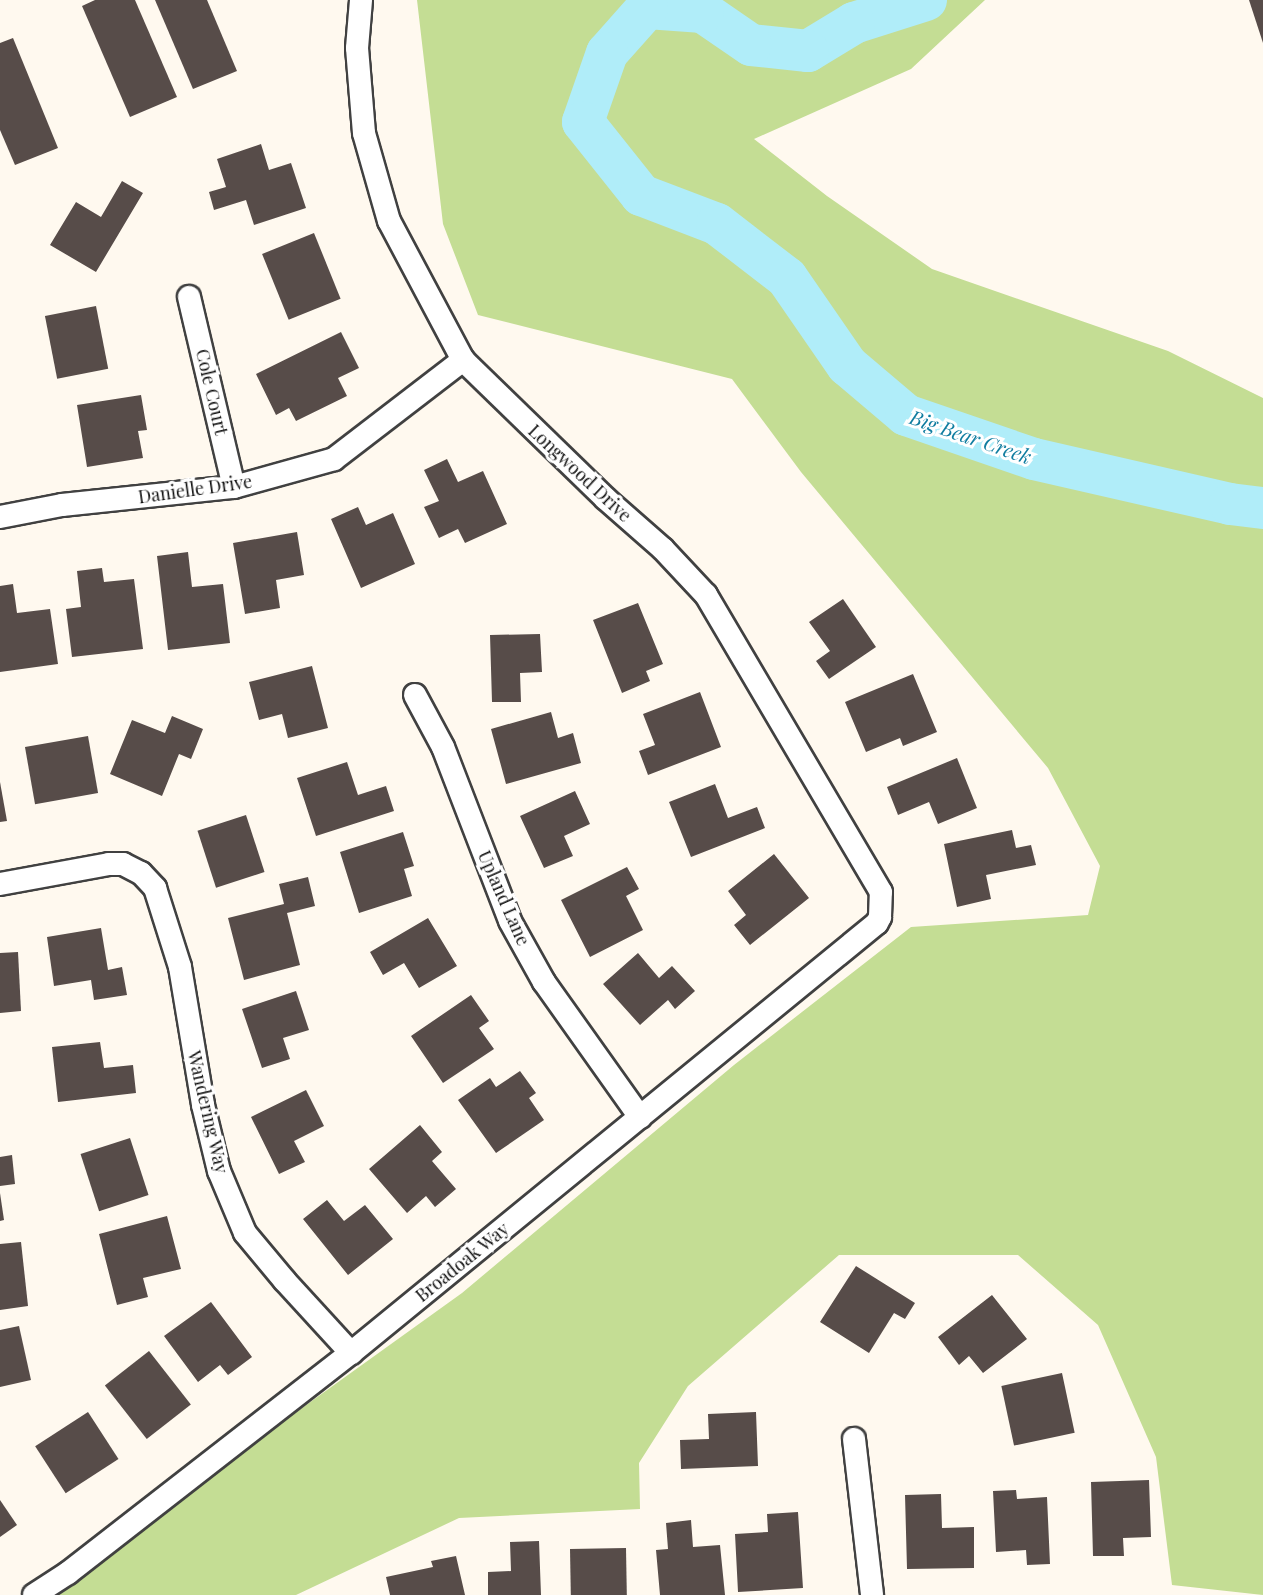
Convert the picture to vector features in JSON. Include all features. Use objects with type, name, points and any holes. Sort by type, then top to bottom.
[{"type":"street","name":"Longwood Drive","points":[[361,0],[357,48],[364,133],[389,221],[463,360],[605,498],[663,549],[706,595],[881,892],[880,917]]},
{"type":"street","name":"Cole Court","points":[[189,297],[234,487]]},
{"type":"street","name":"Danielle Drive","points":[[0,517],[62,505],[234,487],[334,459],[463,360]]},
{"type":"street","name":"Upland Lane","points":[[415,695],[443,747],[510,921],[544,982],[640,1117]]},
{"type":"street","name":"Wandering Way","points":[[0,884],[109,864],[123,864],[141,873],[155,888],[180,967],[203,1105],[219,1171],[245,1233],[351,1353]]},
{"type":"street","name":"Broadoak Way","points":[[34,1595],[68,1573],[351,1353],[877,923],[880,917]]},
{"type":"street","points":[[854,1439],[872,1595]]},
{"type":"green space","points":[[417,0],[985,0],[911,69],[754,139],[827,196],[932,269],[1168,351],[1263,398],[1263,1595],[1172,1585],[1156,1457],[1098,1325],[1018,1255],[839,1255],[688,1386],[639,1463],[640,1509],[459,1518],[296,1595],[42,1595],[462,1293],[734,1065],[911,927],[1088,915],[1100,866],[1048,768],[801,472],[732,379],[478,315],[443,224]]},
{"type":"building","points":[[95,0],[135,0],[177,97],[130,117],[82,6]]},
{"type":"building","points":[[155,0],[207,0],[237,71],[193,89]]},
{"type":"building","points":[[1249,0],[1263,0],[1263,43]]},
{"type":"building","points":[[13,38],[58,148],[15,165],[0,130],[0,43]]},
{"type":"building","points":[[261,144],[269,170],[291,163],[306,208],[254,225],[246,200],[214,210],[209,192],[226,187],[217,159]]},
{"type":"building","points":[[122,181],[143,193],[96,272],[50,245],[76,202],[101,217]]},
{"type":"building","points":[[314,233],[341,299],[289,320],[262,254]]},
{"type":"building","points":[[96,306],[108,369],[57,379],[45,316]]},
{"type":"building","points":[[341,332],[359,368],[338,378],[347,396],[296,421],[289,408],[276,415],[256,374]]},
{"type":"building","points":[[141,395],[147,430],[138,431],[143,458],[87,467],[77,405]]},
{"type":"building","points":[[447,459],[458,482],[483,471],[507,524],[465,543],[458,529],[439,538],[424,507],[439,501],[424,470]]},
{"type":"building","points":[[358,507],[366,525],[393,513],[415,564],[361,588],[331,519]]},
{"type":"building","points":[[297,532],[304,575],[276,580],[280,608],[245,614],[233,543]]},
{"type":"building","points":[[188,552],[192,587],[223,584],[230,643],[168,650],[157,556]]},
{"type":"building","points":[[102,568],[104,582],[134,579],[143,649],[72,657],[66,609],[81,607],[77,571]]},
{"type":"building","points":[[13,584],[17,613],[50,609],[58,664],[0,672],[0,586]]},
{"type":"building","points":[[843,599],[876,647],[829,679],[816,661],[830,651],[809,622]]},
{"type":"building","points":[[638,603],[663,664],[646,671],[650,681],[622,693],[593,620]]},
{"type":"building","points":[[540,634],[542,672],[520,673],[521,702],[492,702],[490,635]]},
{"type":"building","points":[[312,666],[328,728],[288,738],[282,714],[259,720],[249,682]]},
{"type":"building","points":[[913,674],[937,732],[903,746],[900,738],[866,752],[845,702]]},
{"type":"building","points":[[700,692],[721,747],[648,775],[639,751],[655,745],[643,714]]},
{"type":"building","points":[[551,712],[558,738],[573,733],[581,763],[506,784],[491,729]]},
{"type":"building","points":[[172,716],[203,729],[191,759],[179,754],[162,796],[110,774],[132,720],[165,733]]},
{"type":"building","points":[[88,736],[98,793],[35,804],[25,747]]},
{"type":"building","points":[[957,758],[977,808],[938,824],[929,802],[898,815],[887,787]]},
{"type":"building","points":[[347,762],[358,795],[386,786],[394,811],[316,836],[297,778]]},
{"type":"building","points":[[0,782],[7,821],[0,822]]},
{"type":"building","points":[[715,784],[728,818],[757,807],[765,828],[691,857],[669,802]]},
{"type":"building","points":[[575,791],[590,824],[564,836],[573,856],[544,868],[520,816]]},
{"type":"building","points":[[246,815],[265,872],[216,888],[197,831]]},
{"type":"building","points":[[1012,830],[1016,848],[1031,845],[1036,865],[986,875],[991,899],[957,907],[944,844]]},
{"type":"building","points":[[403,832],[414,866],[404,869],[412,896],[359,913],[340,852]]},
{"type":"building","points":[[774,854],[809,898],[750,945],[734,925],[746,915],[728,891]]},
{"type":"building","points":[[627,867],[639,889],[626,896],[643,930],[590,957],[561,900]]},
{"type":"building","points":[[308,877],[315,906],[287,913],[300,965],[244,980],[228,918],[284,904],[279,884]]},
{"type":"building","points":[[428,918],[457,966],[419,988],[404,963],[383,975],[370,952]]},
{"type":"building","points":[[101,928],[108,970],[122,967],[127,995],[94,1000],[91,980],[54,986],[47,937]]},
{"type":"building","points":[[18,952],[21,1011],[0,1013],[0,953]]},
{"type":"building","points":[[638,953],[659,978],[672,966],[695,991],[675,1009],[668,1000],[640,1025],[603,984]]},
{"type":"building","points":[[296,991],[309,1030],[283,1038],[290,1059],[262,1068],[242,1009]]},
{"type":"building","points":[[471,995],[489,1021],[479,1028],[494,1049],[443,1083],[411,1036]]},
{"type":"building","points":[[100,1042],[104,1068],[133,1065],[136,1093],[58,1102],[52,1047]]},
{"type":"building","points":[[520,1071],[536,1093],[529,1098],[544,1120],[496,1153],[458,1100],[490,1078],[496,1087]]},
{"type":"building","points":[[306,1090],[324,1126],[294,1141],[305,1162],[279,1174],[251,1117]]},
{"type":"building","points":[[420,1125],[442,1152],[432,1161],[456,1189],[435,1207],[426,1196],[407,1213],[369,1169]]},
{"type":"building","points":[[130,1138],[149,1195],[99,1211],[81,1154]]},
{"type":"building","points":[[12,1155],[15,1184],[0,1186],[0,1157]]},
{"type":"building","points":[[0,1193],[4,1220],[0,1221]]},
{"type":"building","points":[[327,1200],[344,1221],[365,1205],[393,1239],[348,1275],[303,1219]]},
{"type":"building","points":[[167,1216],[181,1269],[143,1278],[148,1297],[117,1305],[99,1234]]},
{"type":"building","points":[[21,1242],[28,1306],[0,1310],[0,1244]]},
{"type":"building","points":[[856,1266],[915,1303],[905,1319],[894,1313],[869,1353],[820,1322]]},
{"type":"building","points":[[992,1295],[1027,1339],[983,1373],[969,1356],[959,1365],[938,1337]]},
{"type":"building","points":[[211,1302],[252,1357],[228,1375],[220,1365],[198,1382],[164,1336]]},
{"type":"building","points":[[19,1326],[31,1380],[0,1387],[0,1330]]},
{"type":"building","points":[[149,1351],[191,1405],[147,1439],[105,1385]]},
{"type":"building","points":[[1062,1373],[1075,1433],[1014,1446],[1001,1386]]},
{"type":"building","points":[[88,1412],[118,1459],[66,1493],[35,1446]]},
{"type":"building","points":[[756,1412],[758,1466],[681,1469],[680,1440],[709,1439],[708,1414]]},
{"type":"building","points":[[1149,1480],[1151,1537],[1123,1538],[1124,1556],[1093,1556],[1091,1482]]},
{"type":"building","points":[[1016,1490],[1017,1499],[1047,1497],[1050,1564],[1027,1565],[1026,1550],[996,1552],[993,1491]]},
{"type":"building","points":[[941,1494],[942,1528],[974,1527],[974,1568],[907,1569],[905,1495]]},
{"type":"building","points":[[0,1500],[17,1525],[0,1537]]},
{"type":"building","points":[[798,1512],[803,1588],[738,1592],[735,1534],[768,1532],[767,1514]]},
{"type":"building","points":[[691,1520],[693,1547],[720,1545],[725,1595],[660,1595],[656,1550],[668,1549],[666,1523]]},
{"type":"building","points":[[539,1541],[541,1595],[488,1595],[488,1572],[511,1571],[510,1542]]},
{"type":"building","points":[[626,1548],[627,1595],[571,1595],[570,1549]]},
{"type":"building","points":[[456,1556],[465,1595],[390,1595],[386,1577],[433,1567],[431,1561]]},
{"type":"waterway","name":"Big Bear Creek","points":[[926,0],[854,23],[808,51],[751,45],[703,12],[647,8],[607,53],[583,122],[641,195],[717,224],[787,278],[847,365],[906,415],[1034,459],[1230,504],[1263,508]]}]
